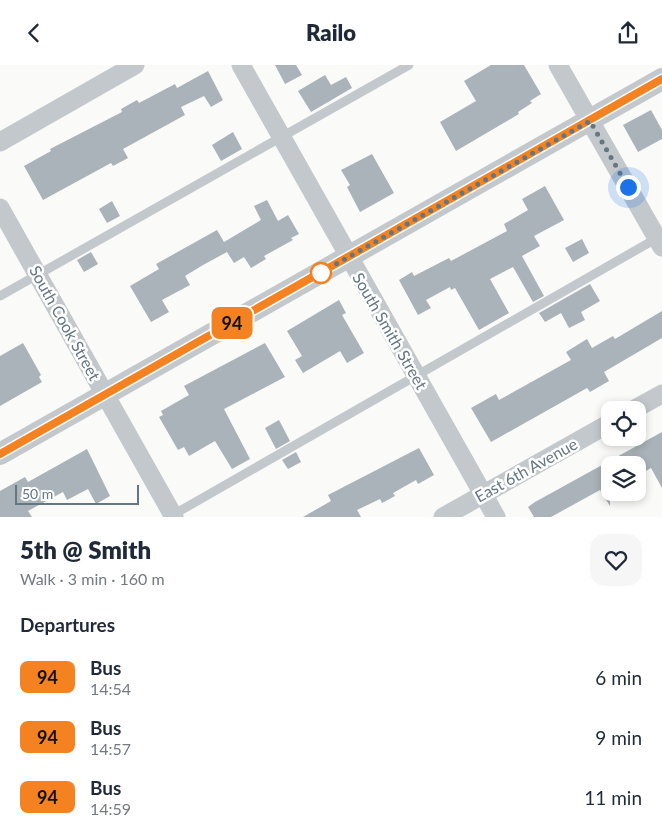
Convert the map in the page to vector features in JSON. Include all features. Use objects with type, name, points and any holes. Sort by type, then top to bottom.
[{"type":"street","points":[[0,142],[135,65]]},
{"type":"street","name":"South Smith Street","points":[[240,65],[496,517]]},
{"type":"street","points":[[558,65],[660,240]]},
{"type":"street","points":[[0,454],[662,79]]},
{"type":"street","name":"South Cook Street","points":[[0,208],[172,516]]},
{"type":"street","points":[[646,403],[662,394]]},
{"type":"street","name":"East 6th Avenue","points":[[443,517],[601,428]]},
{"type":"lane","points":[[0,296],[409,65]]},
{"type":"lane","points":[[172,516],[415,375],[660,240]]},
{"type":"building","points":[[275,65],[296,65],[302,75],[285,84]]},
{"type":"building","points":[[491,65],[524,65],[541,94],[530,101],[532,103],[518,112],[519,114],[456,151],[440,122],[476,101],[464,81]]},
{"type":"building","points":[[208,71],[223,100],[211,107],[204,96],[181,107],[185,115],[123,149],[128,158],[113,166],[111,163],[43,200],[24,166],[51,151],[50,149],[122,112],[121,109],[137,100],[139,103],[175,84],[177,88]]},
{"type":"building","points":[[325,75],[331,85],[346,77],[352,88],[311,112],[298,91]]},
{"type":"building","points":[[651,110],[662,130],[662,139],[638,152],[623,125]]},
{"type":"building","points":[[233,132],[242,149],[221,161],[212,145]]},
{"type":"building","points":[[372,154],[394,193],[360,212],[347,187],[350,185],[341,170]]},
{"type":"building","points":[[545,186],[564,220],[534,236],[540,246],[522,256],[544,296],[533,302],[513,267],[490,279],[509,313],[479,330],[455,288],[451,290],[450,287],[426,300],[431,308],[418,315],[399,280],[412,272],[414,276],[449,258],[451,261],[507,231],[504,224],[528,210],[522,199]]},
{"type":"building","points":[[267,200],[278,221],[288,215],[299,234],[291,238],[293,240],[264,256],[266,259],[251,268],[244,257],[234,263],[227,252],[203,265],[185,276],[190,285],[162,300],[169,312],[151,322],[130,286],[159,269],[156,264],[217,230],[224,242],[261,220],[254,206]]},
{"type":"building","points":[[112,201],[120,216],[107,223],[99,209]]},
{"type":"building","points":[[582,239],[589,253],[573,262],[565,248]]},
{"type":"building","points":[[91,252],[98,264],[84,272],[77,260]]},
{"type":"building","points":[[590,284],[600,301],[581,312],[585,320],[569,328],[561,313],[545,322],[539,313]]},
{"type":"building","points":[[339,300],[346,313],[342,315],[364,353],[347,363],[340,351],[303,373],[295,360],[302,356],[287,331]]},
{"type":"building","points":[[662,311],[662,338],[604,372],[609,381],[590,392],[587,388],[491,442],[471,408],[496,394],[499,400],[571,360],[566,352],[587,339],[592,348],[613,336],[615,339]]},
{"type":"building","points":[[23,343],[41,375],[39,377],[42,382],[0,406],[0,356]]},
{"type":"building","points":[[265,343],[285,377],[224,409],[250,459],[232,469],[215,441],[189,456],[184,447],[178,450],[159,417],[163,415],[161,411],[189,395],[184,386]]},
{"type":"building","points":[[279,420],[290,441],[276,449],[265,428]]},
{"type":"building","points":[[662,432],[662,488],[651,468],[646,471],[646,456],[618,456],[637,446],[646,446],[646,441]]},
{"type":"building","points":[[419,448],[434,475],[418,484],[416,480],[393,493],[395,496],[382,503],[380,499],[357,510],[361,517],[303,517],[331,501],[328,495]]},
{"type":"building","points":[[87,449],[110,496],[96,504],[88,489],[67,500],[63,492],[28,511],[32,517],[0,517],[0,491],[25,477],[28,482]]},
{"type":"building","points":[[296,452],[301,462],[288,469],[282,460]]},
{"type":"building","points":[[601,466],[601,492],[600,490],[551,517],[534,517],[528,507]]},
{"type":"bus line","name":"94","points":[[0,454],[662,79]]},
{"type":"route","points":[[321,273],[313,277],[590,121],[628,187]]}]
